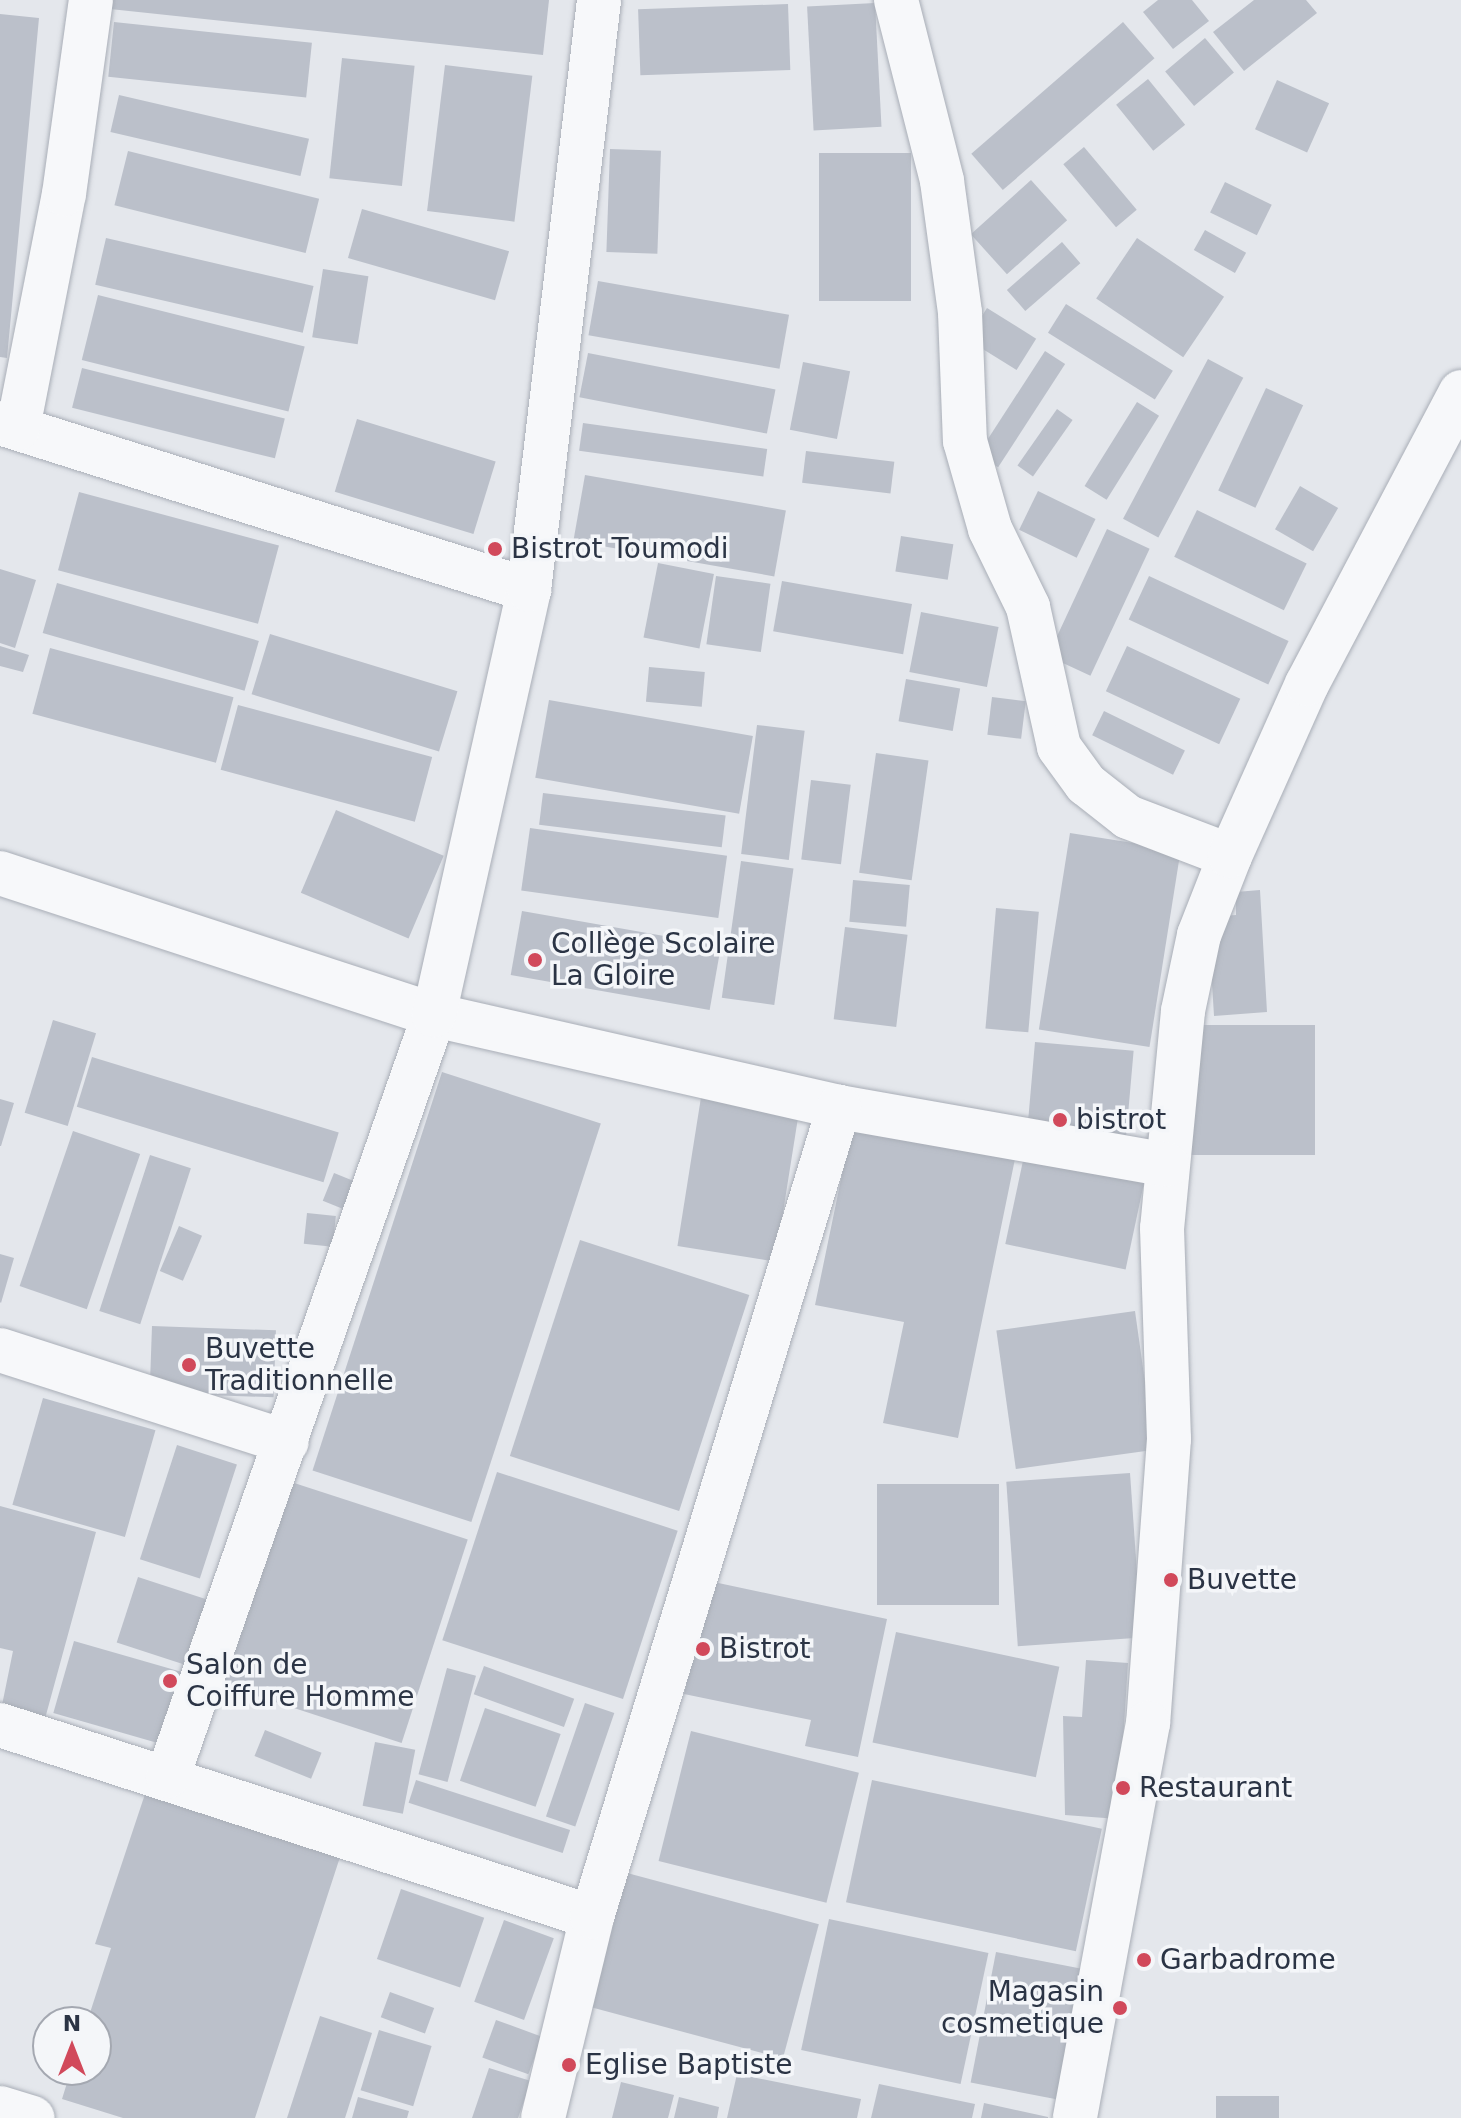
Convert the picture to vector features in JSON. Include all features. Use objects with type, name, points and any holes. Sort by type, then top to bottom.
[{"type":"street","points":[[91,0],[64,194],[9,426],[529,590]]},
{"type":"street","points":[[168,1776],[434,1015],[529,590],[599,0]]},
{"type":"street","points":[[896,0],[942,181],[960,313],[965,441],[990,529],[1028,607],[1059,747],[1086,784],[1128,817],[1230,856]]},
{"type":"street","points":[[1075,2118],[1148,1723],[1169,1439],[1162,1305],[1167,1165],[1183,1011],[1199,935],[1230,856],[1307,684],[1461,392]]},
{"type":"street","points":[[0,873],[434,1015],[839,1107],[1167,1165]]},
{"type":"street","points":[[543,2118],[592,1917],[839,1107]]},
{"type":"street","points":[[0,1350],[287,1442]]},
{"type":"street","points":[[0,1725],[168,1776],[592,1917]]},
{"type":"street","points":[[0,2108],[32,2118]]},
{"type":"building","points":[[110,0],[549,0],[543,55],[110,9]]},
{"type":"building","points":[[1158,0],[1192,0],[1209,21],[1173,49],[1143,12]]},
{"type":"building","points":[[1254,0],[1306,0],[1317,13],[1244,71],[1213,32]]},
{"type":"building","points":[[875,3],[881,127],[814,130],[807,7]]},
{"type":"building","points":[[788,4],[790,70],[640,75],[638,9]]},
{"type":"building","points":[[0,14],[39,18],[7,358],[0,357]]},
{"type":"building","points":[[114,22],[312,43],[306,97],[108,77]]},
{"type":"building","points":[[1123,22],[1154,58],[1003,190],[971,154]]},
{"type":"building","points":[[1205,38],[1234,72],[1194,106],[1165,71]]},
{"type":"building","points":[[342,58],[415,66],[402,186],[329,178]]},
{"type":"building","points":[[445,65],[532,76],[514,222],[427,211]]},
{"type":"building","points":[[1148,79],[1185,125],[1153,151],[1116,105]]},
{"type":"building","points":[[1277,80],[1329,103],[1307,153],[1255,129]]},
{"type":"building","points":[[119,95],[309,139],[300,176],[110,132]]},
{"type":"building","points":[[1084,147],[1137,210],[1116,227],[1063,164]]},
{"type":"building","points":[[610,149],[661,151],[657,254],[606,252]]},
{"type":"building","points":[[128,151],[319,199],[306,253],[114,205]]},
{"type":"building","points":[[819,153],[911,153],[911,301],[819,301]]},
{"type":"building","points":[[1031,180],[1067,220],[1007,274],[971,234]]},
{"type":"building","points":[[1225,182],[1272,205],[1257,235],[1210,213]]},
{"type":"building","points":[[362,209],[509,251],[495,300],[348,258]]},
{"type":"building","points":[[1205,230],[1246,253],[1235,273],[1194,250]]},
{"type":"building","points":[[106,238],[314,286],[303,333],[95,285]]},
{"type":"building","points":[[1137,238],[1224,297],[1183,357],[1096,299]]},
{"type":"building","points":[[1062,242],[1080,263],[1025,311],[1007,290]]},
{"type":"building","points":[[323,269],[368,276],[358,344],[312,337]]},
{"type":"building","points":[[598,281],[789,315],[780,369],[588,335]]},
{"type":"building","points":[[98,295],[305,347],[288,412],[82,360]]},
{"type":"building","points":[[1066,304],[1173,371],[1155,400],[1048,333]]},
{"type":"building","points":[[987,308],[1036,339],[1017,370],[967,339]]},
{"type":"building","points":[[1045,351],[1065,364],[998,467],[978,454]]},
{"type":"building","points":[[588,353],[775,389],[767,434],[579,397]]},
{"type":"building","points":[[1208,359],[1243,378],[1158,538],[1123,519]]},
{"type":"building","points":[[803,362],[850,371],[837,439],[790,430]]},
{"type":"building","points":[[82,368],[285,419],[275,458],[72,408]]},
{"type":"building","points":[[1266,388],[1303,405],[1255,508],[1218,490]]},
{"type":"building","points":[[1137,402],[1159,416],[1107,500],[1085,486]]},
{"type":"building","points":[[1057,409],[1073,420],[1033,476],[1017,466]]},
{"type":"building","points":[[357,419],[496,461],[473,534],[335,492]]},
{"type":"building","points":[[583,423],[767,449],[763,477],[579,451]]},
{"type":"building","points":[[806,451],[894,462],[890,494],[802,483]]},
{"type":"building","points":[[585,475],[786,510],[774,576],[573,541]]},
{"type":"building","points":[[1300,486],[1338,508],[1313,551],[1275,529]]},
{"type":"building","points":[[1038,491],[1096,519],[1077,558],[1019,530]]},
{"type":"building","points":[[79,492],[279,546],[258,624],[58,570]]},
{"type":"building","points":[[1197,510],[1307,563],[1284,610],[1174,557]]},
{"type":"building","points":[[1107,529],[1150,549],[1090,676],[1048,656]]},
{"type":"building","points":[[901,536],[953,544],[948,580],[895,572]]},
{"type":"building","points":[[658,563],[714,574],[699,648],[643,638]]},
{"type":"building","points":[[0,569],[36,580],[15,648],[0,643]]},
{"type":"building","points":[[716,576],[770,584],[761,652],[706,644]]},
{"type":"building","points":[[1149,576],[1289,641],[1268,685],[1129,620]]},
{"type":"building","points":[[782,581],[912,604],[903,654],[773,631]]},
{"type":"building","points":[[57,583],[259,641],[245,691],[43,633]]},
{"type":"building","points":[[921,612],[999,627],[987,687],[909,672]]},
{"type":"building","points":[[270,634],[457,691],[439,752],[252,694]]},
{"type":"building","points":[[0,646],[29,655],[23,672],[0,666]]},
{"type":"building","points":[[1127,646],[1240,699],[1219,744],[1106,691]]},
{"type":"building","points":[[50,648],[234,697],[216,763],[32,714]]},
{"type":"building","points":[[649,667],[705,672],[702,707],[646,702]]},
{"type":"building","points":[[906,679],[960,689],[953,731],[899,721]]},
{"type":"building","points":[[992,697],[1026,701],[1021,739],[987,735]]},
{"type":"building","points":[[549,700],[753,736],[739,814],[535,778]]},
{"type":"building","points":[[238,705],[432,757],[415,822],[221,770]]},
{"type":"building","points":[[1104,711],[1185,750],[1173,775],[1092,735]]},
{"type":"building","points":[[757,725],[805,731],[789,860],[741,854]]},
{"type":"building","points":[[876,753],[928,760],[912,880],[859,873]]},
{"type":"building","points":[[811,780],[851,785],[841,864],[801,859]]},
{"type":"building","points":[[543,793],[726,815],[722,847],[539,825]]},
{"type":"building","points":[[336,810],[444,856],[409,939],[301,893]]},
{"type":"building","points":[[530,828],[727,856],[718,918],[521,890]]},
{"type":"building","points":[[1070,833],[1181,851],[1149,1047],[1039,1030]]},
{"type":"building","points":[[741,861],[793,868],[774,1005],[722,998]]},
{"type":"building","points":[[853,880],[910,885],[906,927],[849,922]]},
{"type":"building","points":[[1260,890],[1267,1012],[1214,1016],[1208,917],[1236,915],[1236,892]]},
{"type":"building","points":[[996,908],[1039,912],[1028,1032],[985,1029]]},
{"type":"building","points":[[522,911],[721,946],[710,1010],[511,975]]},
{"type":"building","points":[[845,927],[908,935],[896,1027],[834,1019]]},
{"type":"building","points":[[53,1020],[96,1033],[68,1126],[25,1113]]},
{"type":"building","points":[[1190,1025],[1315,1025],[1315,1155],[1190,1155]]},
{"type":"building","points":[[1035,1042],[1134,1051],[1125,1144],[1027,1136]]},
{"type":"building","points":[[92,1057],[339,1132],[324,1182],[77,1107]]},
{"type":"building","points":[[442,1072],[601,1124],[471,1522],[313,1470]]},
{"type":"building","points":[[702,1091],[800,1106],[775,1262],[677,1246]]},
{"type":"building","points":[[0,1099],[14,1103],[1,1146],[0,1146]]},
{"type":"building","points":[[853,1121],[1016,1154],[958,1438],[883,1423],[904,1322],[815,1305]]},
{"type":"building","points":[[73,1131],[140,1154],[87,1309],[20,1286]]},
{"type":"building","points":[[150,1155],[191,1168],[140,1324],[99,1311]]},
{"type":"building","points":[[1024,1156],[1144,1182],[1126,1270],[1005,1244]]},
{"type":"building","points":[[334,1173],[356,1182],[345,1210],[323,1201]]},
{"type":"building","points":[[307,1213],[336,1216],[333,1247],[304,1244]]},
{"type":"building","points":[[179,1226],[202,1236],[183,1281],[160,1271]]},
{"type":"building","points":[[580,1240],[749,1295],[679,1511],[510,1456]]},
{"type":"building","points":[[0,1254],[14,1258],[1,1303],[0,1302]]},
{"type":"building","points":[[1135,1311],[1154,1450],[1016,1469],[996,1330]]},
{"type":"building","points":[[152,1326],[276,1330],[274,1397],[150,1393]]},
{"type":"building","points":[[43,1398],[155,1430],[125,1537],[12,1505]]},
{"type":"building","points":[[177,1445],[237,1464],[200,1579],[140,1559]]},
{"type":"building","points":[[497,1472],[678,1531],[623,1699],[442,1640]]},
{"type":"building","points":[[1130,1473],[1142,1638],[1018,1646],[1006,1482]]},
{"type":"building","points":[[288,1481],[468,1539],[402,1743],[222,1685]]},
{"type":"building","points":[[877,1484],[999,1484],[999,1605],[877,1605]]},
{"type":"building","points":[[0,1506],[96,1532],[43,1726],[0,1715],[13,1651],[0,1648]]},
{"type":"building","points":[[138,1577],[213,1601],[192,1667],[117,1643]]},
{"type":"building","points":[[709,1581],[887,1619],[858,1757],[805,1746],[811,1720],[684,1694]]},
{"type":"building","points":[[896,1632],[1059,1667],[1036,1777],[873,1743]]},
{"type":"building","points":[[74,1641],[184,1672],[163,1745],[53,1713]]},
{"type":"building","points":[[1086,1660],[1128,1663],[1118,1819],[1065,1815],[1063,1716],[1082,1717]]},
{"type":"building","points":[[484,1666],[574,1699],[564,1727],[474,1694]]},
{"type":"building","points":[[447,1668],[476,1676],[448,1782],[419,1774]]},
{"type":"building","points":[[585,1703],[614,1713],[575,1827],[546,1816]]},
{"type":"building","points":[[485,1708],[561,1734],[536,1807],[460,1781]]},
{"type":"building","points":[[265,1730],[322,1753],[311,1779],[255,1756]]},
{"type":"building","points":[[691,1731],[859,1773],[826,1903],[659,1861]]},
{"type":"building","points":[[375,1742],[415,1750],[403,1814],[363,1806]]},
{"type":"building","points":[[416,1780],[570,1830],[563,1853],[409,1803]]},
{"type":"building","points":[[872,1780],[1102,1829],[1076,1951],[846,1902]]},
{"type":"building","points":[[146,1791],[341,1854],[255,2118],[123,2118],[62,2099],[66,2086],[112,2086],[112,2006],[92,2006],[111,1948],[95,1944]]},
{"type":"building","points":[[616,1870],[819,1924],[783,2059],[580,2004]]},
{"type":"building","points":[[401,1889],[484,1918],[460,1988],[377,1959]]},
{"type":"building","points":[[829,1919],[988,1953],[961,2084],[801,2050]]},
{"type":"building","points":[[504,1920],[554,1938],[524,2020],[474,2002]]},
{"type":"building","points":[[996,1952],[1084,1969],[1059,2100],[971,2083]]},
{"type":"building","points":[[390,1992],[434,2008],[425,2033],[381,2017]]},
{"type":"building","points":[[320,2016],[372,2033],[345,2118],[287,2118]]},
{"type":"building","points":[[496,2020],[542,2037],[528,2074],[482,2058]]},
{"type":"building","points":[[379,2030],[432,2046],[413,2106],[361,2090]]},
{"type":"building","points":[[489,2068],[531,2081],[518,2118],[472,2118]]},
{"type":"building","points":[[737,2074],[861,2099],[857,2118],[727,2118]]},
{"type":"building","points":[[621,2082],[674,2095],[668,2118],[612,2118]]},
{"type":"building","points":[[879,2084],[975,2104],[972,2118],[871,2118]]},
{"type":"building","points":[[1216,2096],[1279,2096],[1279,2118],[1216,2118]]},
{"type":"building","points":[[358,2097],[409,2111],[407,2118],[352,2118]]},
{"type":"building","points":[[679,2097],[719,2107],[717,2118],[674,2118]]},
{"type":"building","points":[[984,2103],[1048,2117],[1048,2118],[981,2118]]},
{"type":"place","name":"Bistrot Toumodi","points":[[495,549]]},
{"type":"place","name":"Collège Scolaire La Gloire","points":[[535,960]]},
{"type":"place","name":"bistrot","points":[[1060,1120]]},
{"type":"place","name":"Buvette Traditionnelle","points":[[189,1365]]},
{"type":"place","name":"Buvette","points":[[1171,1580]]},
{"type":"place","name":"Bistrot","points":[[703,1649]]},
{"type":"place","name":"Salon de Coiffure Homme","points":[[170,1681]]},
{"type":"place","name":"Restaurant","points":[[1123,1788]]},
{"type":"place","name":"Garbadrome","points":[[1144,1960]]},
{"type":"place","name":"Magasin cosmetique","points":[[1120,2008]]},
{"type":"place","name":"Eglise Baptiste","points":[[569,2065]]}]
